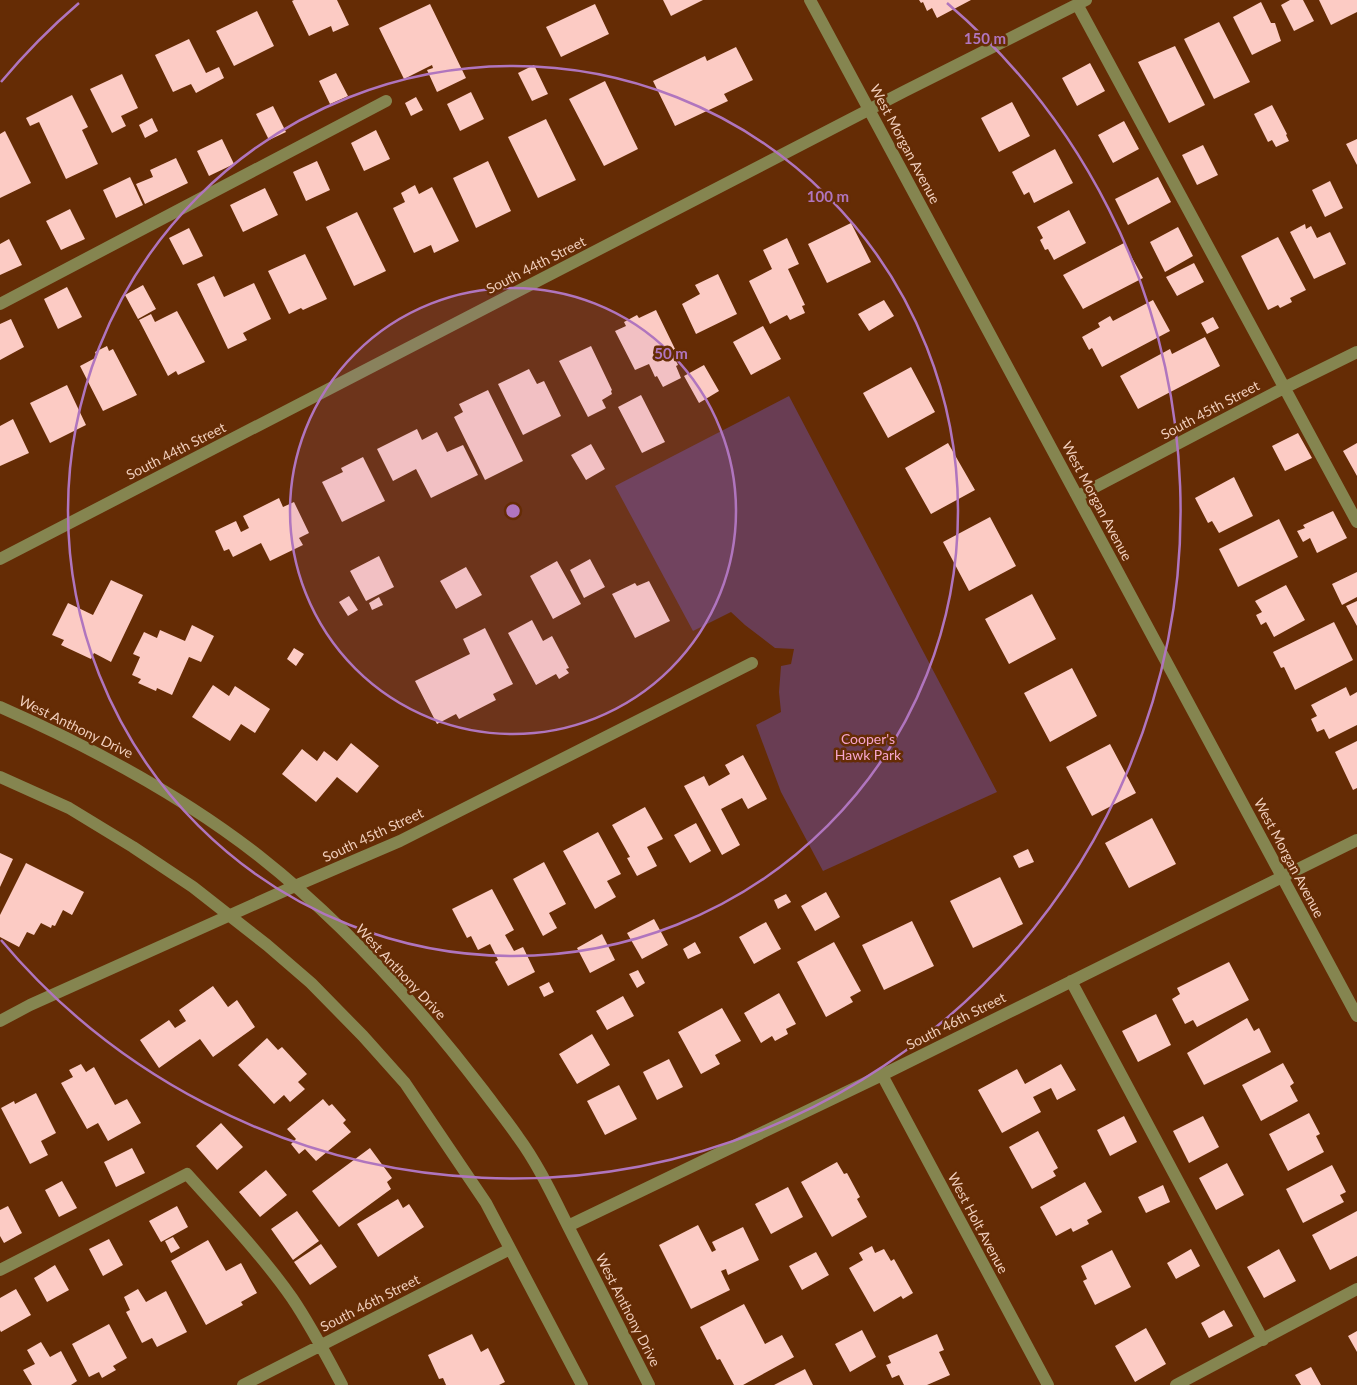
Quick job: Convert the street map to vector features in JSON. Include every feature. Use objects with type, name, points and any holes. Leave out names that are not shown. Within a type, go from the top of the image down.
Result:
[{"type":"street","name":"West Morgan Avenue","points":[[810,0],[1357,1016]]},
{"type":"street","name":"South 44th Street","points":[[0,559],[1082,2]]},
{"type":"street","points":[[1082,2],[1284,388],[1357,522]]},
{"type":"street","points":[[0,304],[386,101]]},
{"type":"street","name":"South 45th Street","points":[[1078,496],[1357,352]]},
{"type":"street","name":"South 45th Street","points":[[0,1021],[30,1005],[400,841],[752,663]]},
{"type":"street","name":"West Anthony Drive","points":[[0,707],[46,727],[120,764],[206,818],[259,856],[295,886],[364,951],[451,1049],[519,1137],[546,1181],[649,1385]]},
{"type":"street","points":[[0,777],[77,813],[193,887],[311,983],[362,1036],[405,1083],[486,1203],[582,1385]]},
{"type":"street","name":"South 46th Street","points":[[568,1226],[882,1075],[1357,840]]},
{"type":"street","points":[[1071,981],[1263,1340]]},
{"type":"street","name":"West Holt Avenue","points":[[882,1075],[1048,1385]]},
{"type":"street","points":[[0,1270],[187,1174],[243,1237],[291,1297],[321,1345],[342,1385]]},
{"type":"street","name":"South 46th Street","points":[[243,1385],[510,1248]]},
{"type":"street","points":[[1176,1385],[1357,1289]]},
{"type":"green space","name":"Cooper's Hawk Park","points":[[789,396],[997,792],[823,871],[781,792],[756,725],[781,712],[779,692],[781,666],[791,664],[794,649],[775,648],[731,612],[693,631],[615,486]]},
{"type":"building","points":[[337,0],[349,25],[333,32],[331,26],[309,36],[292,1]]},
{"type":"building","points":[[663,0],[703,0],[671,16]]},
{"type":"building","points":[[919,0],[971,0],[937,18],[932,8],[927,11],[923,2],[921,3]]},
{"type":"building","points":[[1290,0],[1303,0],[1314,21],[1294,31],[1281,5]]},
{"type":"building","points":[[1319,0],[1357,0],[1357,12],[1331,25]]},
{"type":"building","points":[[1261,2],[1271,23],[1275,23],[1281,41],[1252,55],[1233,17]]},
{"type":"building","points":[[430,4],[466,78],[437,92],[427,70],[433,68],[432,65],[404,79],[379,28]]},
{"type":"building","points":[[595,4],[609,34],[561,57],[546,27]]},
{"type":"building","points":[[257,11],[274,46],[234,66],[216,31]]},
{"type":"building","points":[[1219,22],[1250,82],[1214,99],[1184,39]]},
{"type":"building","points":[[189,39],[206,73],[219,67],[224,78],[196,93],[191,84],[173,92],[155,55]]},
{"type":"building","points":[[1175,46],[1205,105],[1169,123],[1138,62]]},
{"type":"building","points":[[736,47],[753,80],[724,94],[728,101],[675,126],[653,81],[705,56],[707,61]]},
{"type":"building","points":[[1090,63],[1105,91],[1077,106],[1062,78]]},
{"type":"building","points":[[534,65],[548,94],[532,101],[518,73]]},
{"type":"building","points":[[336,73],[348,96],[330,104],[319,81]]},
{"type":"building","points":[[122,74],[138,108],[121,116],[126,126],[112,133],[90,89]]},
{"type":"building","points":[[605,81],[638,149],[604,166],[569,99]]},
{"type":"building","points":[[471,92],[484,119],[460,131],[447,104]]},
{"type":"building","points":[[72,95],[88,127],[82,130],[98,164],[66,179],[39,122],[30,126],[26,118]]},
{"type":"building","points":[[416,97],[423,110],[411,116],[405,103]]},
{"type":"building","points":[[1012,102],[1030,136],[999,152],[981,118]]},
{"type":"building","points":[[1272,105],[1289,141],[1276,147],[1272,140],[1268,142],[1254,114]]},
{"type":"building","points":[[273,106],[286,132],[269,140],[256,114]]},
{"type":"building","points":[[152,118],[158,131],[145,138],[139,125]]},
{"type":"building","points":[[546,119],[576,180],[538,198],[508,137]]},
{"type":"building","points":[[1124,121],[1139,149],[1113,163],[1098,135]]},
{"type":"building","points":[[376,130],[390,159],[364,171],[351,143]]},
{"type":"building","points":[[5,131],[31,183],[0,198],[0,134]]},
{"type":"building","points":[[222,139],[234,164],[209,176],[197,151]]},
{"type":"building","points":[[1357,139],[1357,165],[1346,144]]},
{"type":"building","points":[[1203,145],[1218,175],[1197,185],[1182,155]]},
{"type":"building","points":[[1055,149],[1073,183],[1034,203],[1029,192],[1024,195],[1012,172]]},
{"type":"building","points":[[176,158],[188,183],[145,204],[136,184],[153,177],[150,170]]},
{"type":"building","points":[[317,161],[330,190],[306,201],[293,172]]},
{"type":"building","points":[[488,161],[511,211],[476,228],[453,178]]},
{"type":"building","points":[[130,177],[143,205],[116,218],[103,190]]},
{"type":"building","points":[[1158,177],[1171,202],[1128,225],[1115,199]]},
{"type":"building","points":[[1330,181],[1343,208],[1325,217],[1312,190]]},
{"type":"building","points":[[415,185],[419,194],[432,187],[459,241],[434,253],[431,245],[414,253],[393,208],[405,202],[401,193]]},
{"type":"building","points":[[265,188],[278,215],[243,232],[230,205]]},
{"type":"building","points":[[70,209],[85,239],[61,250],[46,221]]},
{"type":"building","points":[[1069,210],[1086,243],[1054,260],[1048,249],[1045,250],[1040,240],[1043,238],[1037,227]]},
{"type":"building","points":[[357,212],[386,271],[354,286],[326,227]]},
{"type":"building","points":[[851,223],[871,262],[827,283],[808,244]]},
{"type":"building","points":[[1305,224],[1306,229],[1311,226],[1317,238],[1330,232],[1346,264],[1314,279],[1290,232]]},
{"type":"building","points":[[1178,227],[1193,256],[1165,272],[1150,242]]},
{"type":"building","points":[[189,228],[203,256],[183,265],[169,238]]},
{"type":"building","points":[[1278,237],[1306,290],[1290,298],[1292,302],[1280,308],[1278,305],[1268,310],[1241,256]]},
{"type":"building","points":[[787,238],[799,264],[788,269],[805,305],[802,306],[805,313],[790,320],[787,315],[770,324],[749,281],[772,269],[763,250]]},
{"type":"building","points":[[9,239],[22,265],[0,275],[0,244]]},
{"type":"building","points":[[1124,243],[1143,278],[1083,309],[1063,275]]},
{"type":"building","points":[[305,254],[327,299],[289,314],[268,271]]},
{"type":"building","points":[[1194,263],[1204,282],[1177,296],[1166,277]]},
{"type":"building","points":[[718,274],[737,314],[696,334],[682,304],[700,294],[695,285]]},
{"type":"building","points":[[214,276],[224,297],[254,283],[271,319],[243,333],[247,340],[228,349],[197,284]]},
{"type":"building","points":[[143,285],[156,309],[138,319],[125,295]]},
{"type":"building","points":[[67,287],[82,317],[58,329],[44,299]]},
{"type":"building","points":[[884,300],[894,316],[869,331],[858,314]]},
{"type":"building","points":[[1153,300],[1170,331],[1102,367],[1092,348],[1089,350],[1082,337],[1100,327],[1098,323],[1110,316],[1113,321]]},
{"type":"building","points":[[656,310],[675,349],[671,351],[678,365],[676,366],[681,378],[663,387],[657,376],[655,377],[649,364],[635,370],[615,331],[626,326],[624,322],[637,315],[639,318]]},
{"type":"building","points":[[177,311],[205,362],[178,375],[176,371],[168,376],[139,320],[151,314],[155,322]]},
{"type":"building","points":[[1213,317],[1219,328],[1207,334],[1201,323]]},
{"type":"building","points":[[11,319],[24,347],[0,360],[0,324]]},
{"type":"building","points":[[763,326],[781,359],[751,375],[733,342]]},
{"type":"building","points":[[1205,337],[1220,366],[1138,409],[1120,376],[1170,349],[1172,354]]},
{"type":"building","points":[[107,346],[109,351],[113,349],[137,395],[103,411],[80,366],[97,357],[95,352]]},
{"type":"building","points":[[591,346],[612,390],[612,394],[602,400],[606,408],[588,417],[559,361]]},
{"type":"building","points":[[704,365],[719,391],[699,403],[684,376]]},
{"type":"building","points":[[911,367],[935,412],[888,438],[863,393]]},
{"type":"building","points":[[529,369],[537,384],[544,381],[561,416],[523,435],[498,384]]},
{"type":"building","points":[[67,385],[86,425],[50,443],[30,403]]},
{"type":"building","points":[[488,390],[523,461],[485,480],[454,417],[463,412],[459,404]]},
{"type":"building","points":[[641,395],[665,442],[642,453],[618,407]]},
{"type":"building","points":[[13,419],[29,453],[0,466],[0,426]]},
{"type":"building","points":[[417,429],[422,440],[437,432],[447,452],[463,445],[478,475],[431,498],[416,469],[393,481],[377,449]]},
{"type":"building","points":[[1298,433],[1312,458],[1285,471],[1272,446]]},
{"type":"building","points":[[948,443],[975,490],[931,514],[905,468]]},
{"type":"building","points":[[1357,443],[1357,476],[1343,451]]},
{"type":"building","points":[[591,444],[605,469],[586,480],[571,455]]},
{"type":"building","points":[[363,457],[385,501],[342,522],[322,482],[343,472],[341,468]]},
{"type":"building","points":[[1234,477],[1253,516],[1219,533],[1212,521],[1208,523],[1195,498]]},
{"type":"building","points":[[279,498],[283,507],[294,502],[309,533],[299,538],[303,545],[270,561],[261,543],[233,557],[229,549],[224,551],[215,531],[236,521],[241,532],[249,528],[243,516]]},
{"type":"building","points":[[1333,511],[1347,538],[1317,553],[1310,538],[1303,542],[1297,531],[1305,528],[1303,525]]},
{"type":"building","points":[[990,517],[1016,566],[969,591],[943,542]]},
{"type":"building","points":[[1279,519],[1298,557],[1238,587],[1219,549]]},
{"type":"building","points":[[379,556],[394,587],[366,601],[350,571]]},
{"type":"building","points":[[590,559],[605,587],[584,598],[570,570]]},
{"type":"building","points":[[557,561],[581,604],[553,619],[530,576]]},
{"type":"building","points":[[466,567],[482,595],[456,609],[440,581]]},
{"type":"building","points":[[1357,572],[1357,597],[1342,605],[1332,584]]},
{"type":"building","points":[[111,580],[143,595],[111,662],[94,653],[91,659],[61,645],[64,640],[52,635],[68,603],[93,615]]},
{"type":"building","points":[[649,581],[670,621],[635,638],[612,594],[635,583],[637,586]]},
{"type":"building","points":[[1286,585],[1305,620],[1274,637],[1266,622],[1261,625],[1256,615],[1262,612],[1255,601]]},
{"type":"building","points":[[1032,594],[1056,639],[1009,664],[985,619]]},
{"type":"building","points":[[349,596],[358,610],[348,616],[339,602]]},
{"type":"building","points":[[379,597],[383,605],[372,610],[369,603]]},
{"type":"building","points":[[1357,601],[1357,626],[1346,606]]},
{"type":"building","points":[[532,620],[543,641],[552,636],[569,668],[566,669],[569,673],[559,679],[556,674],[536,685],[508,633]]},
{"type":"building","points":[[1334,622],[1353,660],[1295,690],[1284,667],[1281,668],[1273,652]]},
{"type":"building","points":[[192,625],[214,636],[201,662],[189,657],[172,695],[157,688],[156,691],[138,683],[141,679],[132,675],[140,657],[133,654],[144,632],[157,638],[160,630],[185,641]]},
{"type":"building","points":[[485,628],[513,684],[493,694],[496,700],[459,719],[456,714],[437,724],[415,681],[470,654],[463,639]]},
{"type":"building","points":[[294,648],[304,654],[296,666],[287,659]]},
{"type":"building","points":[[1072,668],[1097,716],[1050,742],[1024,693]]},
{"type":"building","points":[[213,685],[229,696],[235,686],[270,709],[255,733],[241,724],[230,741],[192,717]]},
{"type":"building","points":[[1346,687],[1350,696],[1357,692],[1357,725],[1329,739],[1324,729],[1317,732],[1311,719],[1317,716],[1311,705]]},
{"type":"building","points":[[1357,741],[1357,788],[1353,790],[1335,752]]},
{"type":"building","points":[[351,743],[379,766],[357,793],[337,777],[316,802],[282,774],[302,749],[317,761],[324,751],[337,761]]},
{"type":"building","points":[[1110,744],[1136,793],[1092,816],[1066,767]]},
{"type":"building","points":[[743,755],[767,799],[748,809],[742,798],[721,809],[740,845],[722,855],[684,786],[704,776],[709,786],[730,774],[725,765]]},
{"type":"building","points":[[645,807],[663,839],[647,847],[657,866],[637,876],[627,858],[630,857],[612,825]]},
{"type":"building","points":[[1152,818],[1176,864],[1129,888],[1105,843]]},
{"type":"building","points":[[696,823],[711,851],[690,863],[674,835]]},
{"type":"building","points":[[598,832],[621,874],[607,881],[616,897],[595,909],[563,851]]},
{"type":"building","points":[[1028,849],[1034,862],[1019,868],[1013,856]]},
{"type":"building","points":[[0,853],[13,859],[0,887]]},
{"type":"building","points":[[544,862],[566,904],[549,913],[557,928],[543,936],[513,879]]},
{"type":"building","points":[[26,863],[84,892],[72,915],[63,910],[55,926],[52,925],[51,928],[41,923],[34,935],[27,932],[19,947],[0,937],[0,915]]},
{"type":"building","points":[[1000,877],[1023,924],[973,948],[950,901]]},
{"type":"building","points":[[492,889],[514,930],[505,935],[514,951],[523,947],[535,972],[508,986],[495,962],[498,960],[490,944],[478,950],[471,936],[467,938],[452,909]]},
{"type":"building","points":[[826,892],[840,917],[815,931],[801,906]]},
{"type":"building","points":[[786,894],[791,902],[778,909],[774,900]]},
{"type":"building","points":[[654,919],[668,945],[642,959],[627,933]]},
{"type":"building","points":[[912,921],[934,966],[884,990],[862,945]]},
{"type":"building","points":[[766,922],[781,949],[754,964],[739,937]]},
{"type":"building","points":[[602,934],[615,960],[590,973],[577,948]]},
{"type":"building","points":[[695,942],[701,953],[688,959],[683,949]]},
{"type":"building","points":[[834,942],[861,991],[850,997],[853,1002],[826,1017],[797,962]]},
{"type":"building","points":[[1229,962],[1249,1000],[1197,1027],[1193,1020],[1185,1024],[1172,999],[1180,994],[1177,988]]},
{"type":"building","points":[[638,970],[645,983],[637,988],[629,974]]},
{"type":"building","points":[[549,982],[554,992],[544,997],[539,987]]},
{"type":"building","points":[[213,986],[228,1007],[237,1000],[255,1027],[213,1057],[200,1039],[159,1068],[140,1040],[169,1020],[175,1028],[186,1021],[179,1010]]},
{"type":"building","points":[[779,993],[796,1024],[786,1029],[788,1034],[775,1041],[772,1036],[761,1043],[744,1013]]},
{"type":"building","points":[[623,996],[634,1016],[607,1030],[596,1011]]},
{"type":"building","points":[[722,1008],[741,1041],[715,1055],[720,1064],[701,1074],[678,1032]]},
{"type":"building","points":[[1156,1014],[1171,1045],[1138,1062],[1122,1031]]},
{"type":"building","points":[[1247,1018],[1254,1031],[1259,1028],[1271,1052],[1204,1085],[1187,1053]]},
{"type":"building","points":[[592,1034],[610,1065],[577,1084],[559,1054]]},
{"type":"building","points":[[267,1038],[278,1050],[282,1047],[307,1074],[298,1082],[305,1089],[290,1102],[284,1095],[274,1104],[238,1065]]},
{"type":"building","points":[[669,1059],[683,1087],[657,1100],[643,1072]]},
{"type":"building","points":[[1283,1063],[1294,1083],[1290,1086],[1298,1101],[1261,1121],[1242,1085]]},
{"type":"building","points":[[81,1064],[86,1072],[94,1067],[115,1105],[127,1099],[141,1123],[108,1141],[98,1123],[87,1129],[61,1083],[73,1077],[69,1070]]},
{"type":"building","points":[[1061,1064],[1076,1090],[1057,1100],[1051,1088],[1033,1097],[1041,1112],[1002,1133],[978,1090],[1017,1069],[1025,1084]]},
{"type":"building","points":[[619,1085],[637,1119],[605,1135],[587,1101]]},
{"type":"building","points":[[36,1093],[56,1133],[41,1141],[48,1155],[30,1164],[1,1108],[14,1101],[15,1104]]},
{"type":"building","points":[[323,1099],[329,1106],[332,1104],[346,1120],[343,1123],[351,1132],[316,1161],[305,1149],[299,1154],[291,1144],[296,1139],[287,1129]]},
{"type":"building","points":[[1309,1113],[1320,1134],[1316,1136],[1324,1152],[1288,1171],[1269,1134]]},
{"type":"building","points":[[1124,1116],[1137,1142],[1110,1156],[1097,1130]]},
{"type":"building","points":[[1203,1116],[1219,1147],[1189,1163],[1173,1131]]},
{"type":"building","points":[[221,1123],[243,1147],[217,1170],[196,1146]]},
{"type":"building","points":[[1038,1131],[1058,1168],[1053,1171],[1056,1176],[1032,1189],[1009,1147]]},
{"type":"building","points":[[132,1148],[145,1173],[116,1187],[104,1162]]},
{"type":"building","points":[[370,1148],[392,1178],[387,1182],[391,1189],[339,1227],[312,1191]]},
{"type":"building","points":[[837,1162],[844,1174],[847,1173],[860,1197],[857,1199],[867,1217],[832,1237],[801,1182]]},
{"type":"building","points":[[1227,1163],[1244,1195],[1216,1210],[1199,1178]]},
{"type":"building","points":[[1332,1165],[1346,1192],[1340,1195],[1344,1202],[1303,1223],[1286,1189]]},
{"type":"building","points":[[266,1170],[287,1195],[260,1217],[239,1192]]},
{"type":"building","points":[[62,1181],[77,1208],[59,1217],[45,1190]]},
{"type":"building","points":[[1085,1182],[1102,1212],[1087,1220],[1089,1224],[1073,1232],[1071,1228],[1056,1236],[1040,1207]]},
{"type":"building","points":[[1163,1185],[1170,1202],[1146,1213],[1138,1197]]},
{"type":"building","points":[[788,1187],[803,1217],[771,1234],[755,1204]]},
{"type":"building","points":[[398,1199],[403,1208],[409,1204],[424,1227],[378,1257],[357,1224]]},
{"type":"building","points":[[8,1206],[22,1233],[4,1243],[0,1236],[0,1210]]},
{"type":"building","points":[[177,1206],[188,1227],[161,1242],[149,1221]]},
{"type":"building","points":[[297,1211],[319,1241],[293,1260],[271,1229]]},
{"type":"building","points":[[1357,1211],[1357,1256],[1330,1270],[1312,1235]]},
{"type":"building","points":[[698,1225],[712,1252],[716,1250],[712,1242],[743,1227],[759,1260],[728,1275],[726,1269],[721,1271],[730,1290],[691,1309],[659,1245]]},
{"type":"building","points":[[173,1237],[180,1248],[171,1253],[165,1241]]},
{"type":"building","points":[[109,1239],[123,1265],[103,1276],[89,1249]]},
{"type":"building","points":[[208,1240],[226,1271],[241,1263],[257,1293],[241,1302],[243,1305],[206,1325],[171,1261]]},
{"type":"building","points":[[321,1244],[337,1267],[310,1285],[294,1262]]},
{"type":"building","points":[[872,1246],[875,1253],[884,1249],[891,1261],[894,1259],[913,1293],[903,1299],[901,1296],[874,1312],[849,1268],[863,1260],[859,1253]]},
{"type":"building","points":[[1191,1249],[1200,1266],[1176,1279],[1167,1263]]},
{"type":"building","points":[[1279,1249],[1296,1281],[1264,1298],[1247,1267]]},
{"type":"building","points":[[1112,1250],[1131,1287],[1095,1305],[1083,1281],[1087,1279],[1081,1266]]},
{"type":"building","points":[[816,1252],[829,1275],[802,1290],[789,1266]]},
{"type":"building","points":[[55,1265],[69,1290],[47,1302],[34,1278]]},
{"type":"building","points":[[16,1289],[31,1315],[1,1332],[0,1298]]},
{"type":"building","points":[[138,1289],[146,1302],[166,1291],[187,1332],[157,1347],[152,1338],[142,1343],[126,1312],[130,1310],[124,1297]]},
{"type":"building","points":[[744,1304],[765,1344],[782,1335],[794,1357],[743,1385],[734,1385],[720,1359],[717,1360],[700,1327]]},
{"type":"building","points":[[1224,1310],[1233,1326],[1209,1338],[1201,1323]]},
{"type":"building","points":[[109,1324],[127,1358],[113,1366],[116,1370],[102,1378],[99,1372],[89,1377],[72,1344]]},
{"type":"building","points":[[1146,1328],[1166,1364],[1135,1382],[1115,1346]]},
{"type":"building","points":[[862,1330],[876,1357],[850,1372],[835,1344]]},
{"type":"building","points":[[1357,1331],[1357,1352],[1348,1336]]},
{"type":"building","points":[[472,1334],[481,1352],[488,1348],[505,1382],[499,1385],[446,1385],[443,1378],[439,1379],[428,1355]]},
{"type":"building","points":[[937,1334],[944,1350],[939,1352],[950,1375],[927,1385],[904,1385],[899,1375],[892,1378],[886,1365],[891,1363],[888,1356]]},
{"type":"building","points":[[41,1342],[50,1357],[61,1351],[77,1381],[71,1385],[32,1385],[23,1370],[35,1364],[27,1350]]},
{"type":"building","points":[[1311,1367],[1321,1385],[1301,1385],[1295,1375]]},
{"type":"building","points":[[805,1369],[813,1385],[774,1385]]}]
